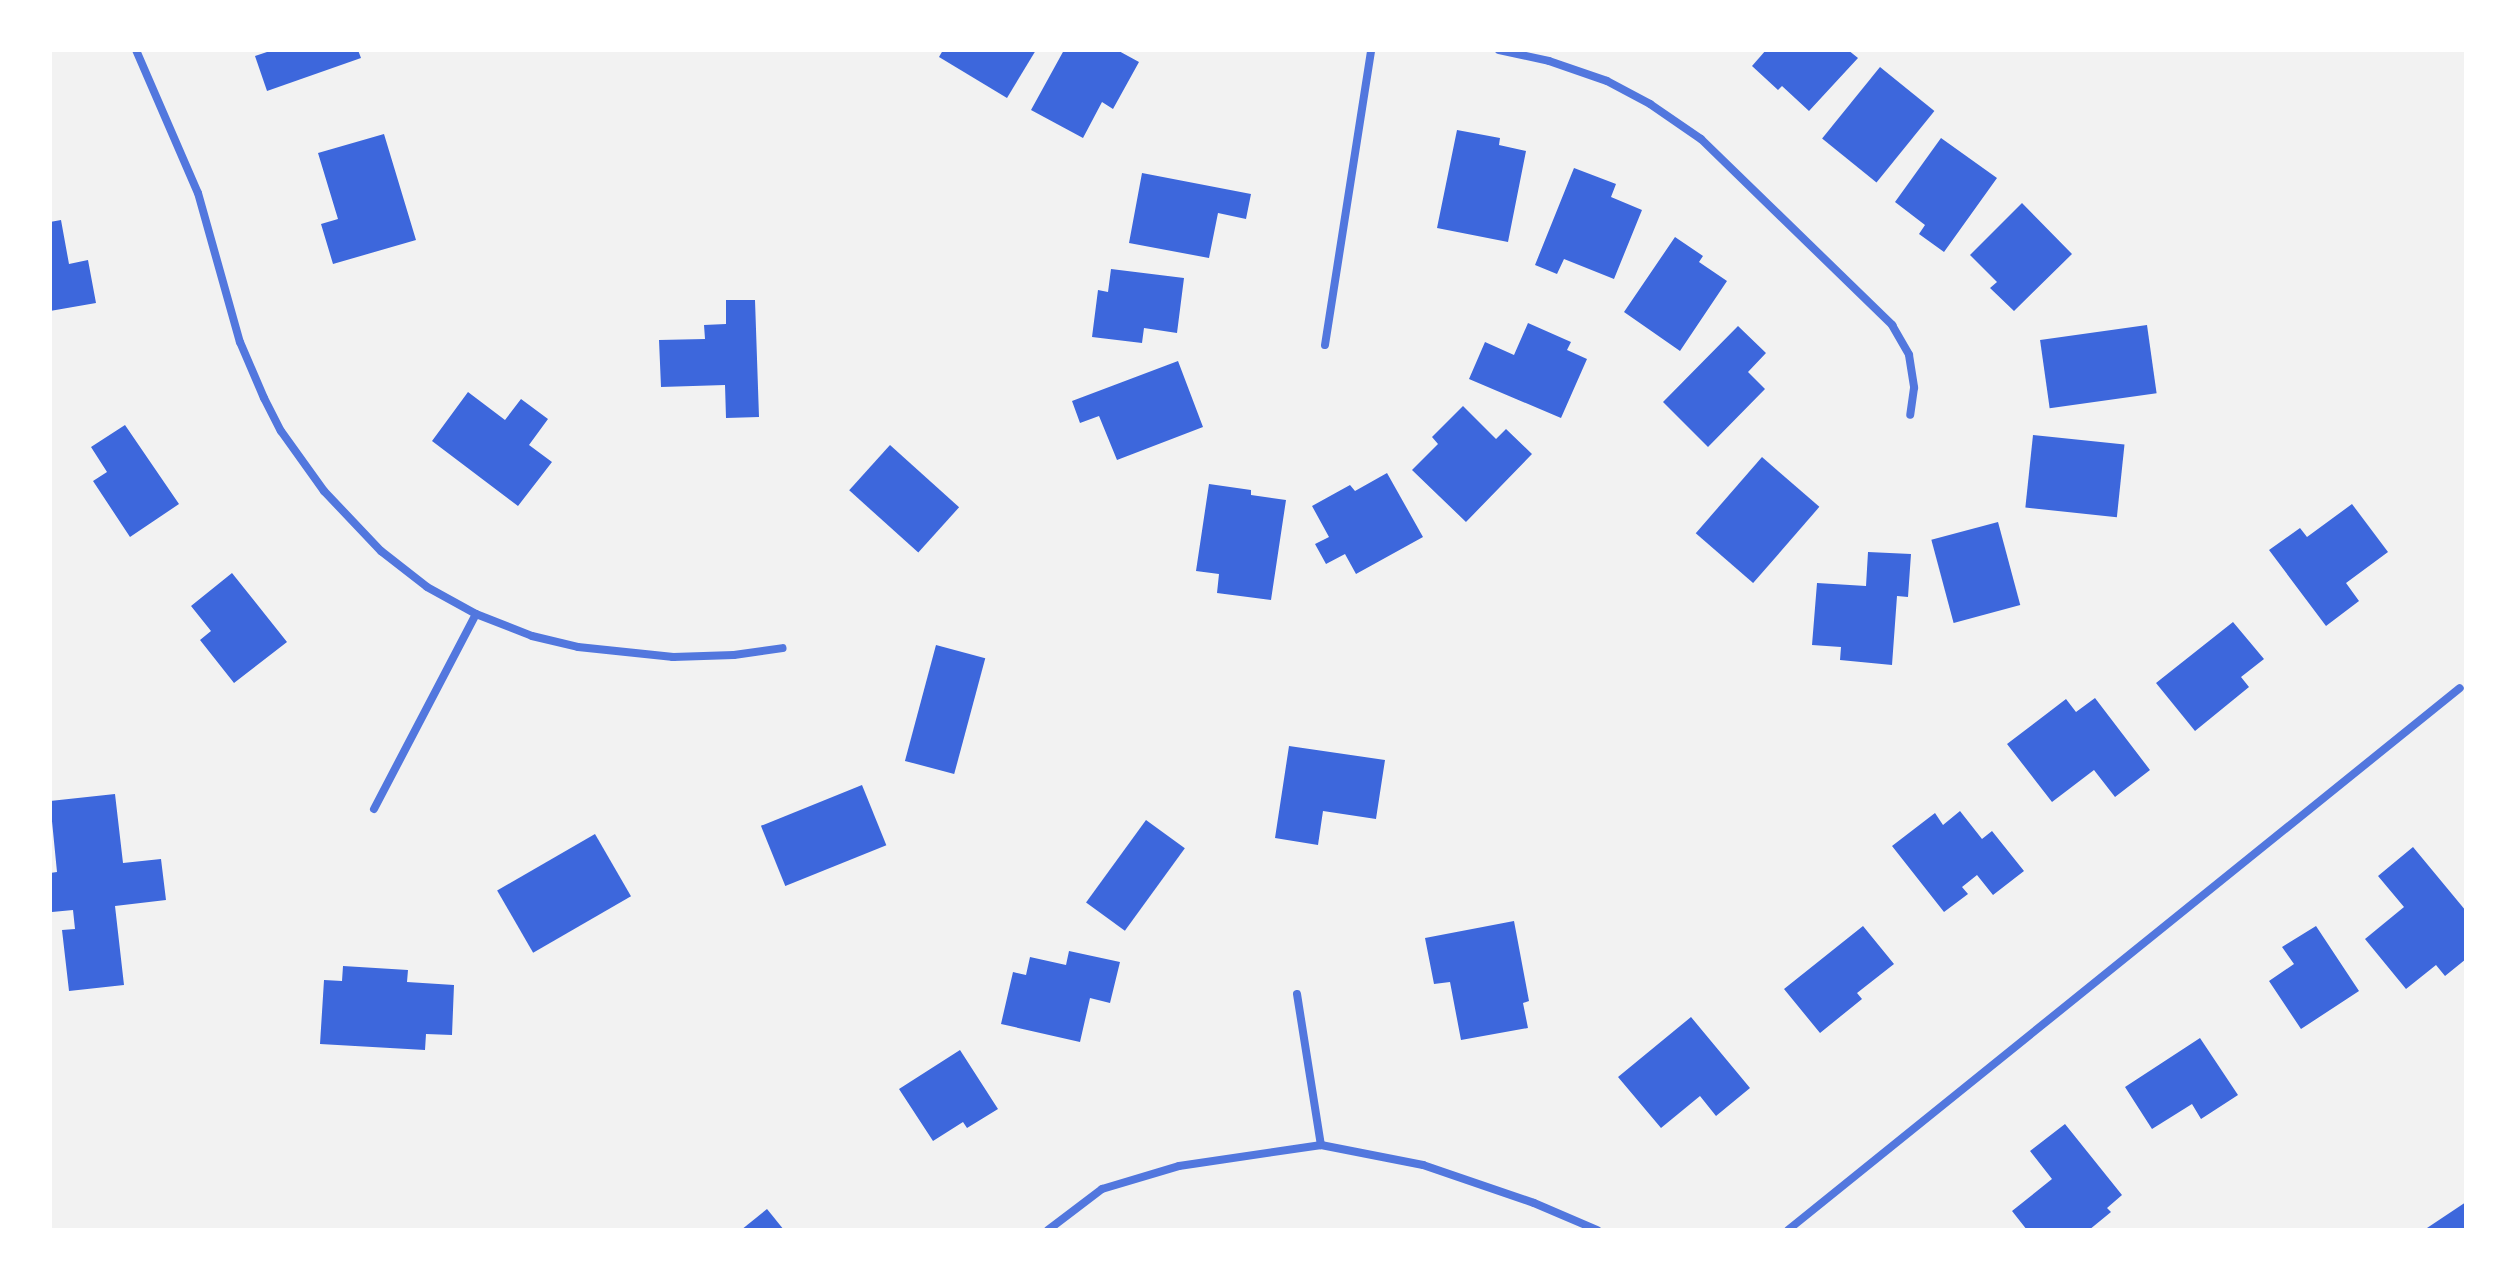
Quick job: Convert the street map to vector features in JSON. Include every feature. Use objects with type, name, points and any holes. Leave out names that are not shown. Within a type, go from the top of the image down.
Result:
[{"type":"street","points":[[136,50],[198,193],[240,342],[281,431],[324,491],[381,551],[427,587],[476,614],[532,636],[594,649],[673,657],[734,655],[783,648]]},
{"type":"street","points":[[1325,345],[1371,50]]},
{"type":"street","points":[[1499,50],[1549,61],[1607,81],[1650,104],[1710,147],[1892,325],[1909,355],[1914,388],[1910,415]]},
{"type":"street","points":[[374,809],[476,614]]},
{"type":"street","points":[[1788,1230],[2460,688]]},
{"type":"street","points":[[1297,994],[1321,1145]]},
{"type":"street","points":[[1048,1230],[1102,1189],[1179,1166],[1321,1145],[1423,1165],[1534,1203],[1597,1230]]},
{"type":"building","points":[[273,50],[358,50],[361,58],[267,91],[255,56]]},
{"type":"building","points":[[943,50],[1036,50],[1007,98],[939,57]]},
{"type":"building","points":[[1064,50],[1117,50],[1139,62],[1113,109],[1102,102],[1083,138],[1031,110]]},
{"type":"building","points":[[1766,50],[1848,50],[1858,58],[1809,111],[1782,86],[1778,90],[1752,66]]},
{"type":"building","points":[[1880,67],[1934,111],[1877,183],[1822,138]]},
{"type":"building","points":[[1457,130],[1500,138],[1499,145],[1526,151],[1508,242],[1437,228]]},
{"type":"building","points":[[384,134],[416,240],[333,264],[321,224],[338,219],[318,153]]},
{"type":"building","points":[[1941,138],[1997,178],[1944,252],[1919,234],[1925,225],[1895,202]]},
{"type":"building","points":[[1574,168],[1616,184],[1611,197],[1642,210],[1614,279],[1564,259],[1557,274],[1535,265]]},
{"type":"building","points":[[1142,173],[1251,194],[1246,219],[1218,213],[1209,258],[1129,243]]},
{"type":"building","points":[[2022,203],[2072,254],[2014,311],[1990,288],[1997,282],[1970,255]]},
{"type":"building","points":[[61,220],[69,264],[88,260],[96,303],[50,311],[50,222]]},
{"type":"building","points":[[1675,237],[1703,256],[1699,262],[1727,281],[1680,351],[1624,312]]},
{"type":"building","points":[[1111,269],[1184,278],[1177,333],[1144,328],[1142,343],[1092,337],[1098,290],[1108,292]]},
{"type":"building","points":[[726,300],[755,300],[759,417],[726,418],[725,385],[661,387],[659,340],[705,339],[704,325],[726,324]]},
{"type":"building","points":[[1528,323],[1571,342],[1567,350],[1587,359],[1561,418],[1469,379],[1485,342],[1514,355]]},
{"type":"building","points":[[2147,325],[2157,393],[2050,408],[2040,340]]},
{"type":"building","points":[[1738,326],[1766,353],[1748,372],[1765,389],[1708,447],[1663,402]]},
{"type":"building","points":[[1178,361],[1203,427],[1117,460],[1099,416],[1080,423],[1072,401]]},
{"type":"building","points":[[468,392],[505,420],[521,399],[548,419],[529,445],[552,462],[518,506],[432,441]]},
{"type":"building","points":[[1463,406],[1496,439],[1506,429],[1532,454],[1466,522],[1412,470],[1438,444],[1432,437]]},
{"type":"building","points":[[125,425],[179,504],[130,537],[93,481],[107,472],[91,447]]},
{"type":"building","points":[[2033,435],[2124,445],[2117,517],[2025,508]]},
{"type":"building","points":[[890,445],[959,507],[918,553],[849,490]]},
{"type":"building","points":[[1762,457],[1819,507],[1753,583],[1696,533]]},
{"type":"building","points":[[1387,473],[1423,537],[1356,574],[1345,554],[1326,564],[1315,544],[1329,537],[1312,506],[1350,485],[1355,491]]},
{"type":"building","points":[[1209,484],[1251,490],[1251,495],[1286,500],[1271,600],[1217,593],[1219,574],[1196,571]]},
{"type":"building","points":[[2352,504],[2388,552],[2346,583],[2359,601],[2326,626],[2269,550],[2300,528],[2307,537]]},
{"type":"building","points":[[1998,522],[2020,605],[1954,623],[1931,540]]},
{"type":"building","points":[[1868,552],[1911,554],[1908,597],[1897,596],[1892,665],[1840,660],[1841,647],[1812,645],[1817,583],[1866,586]]},
{"type":"building","points":[[232,573],[287,642],[234,683],[200,640],[211,631],[191,606]]},
{"type":"building","points":[[2233,622],[2264,659],[2241,677],[2249,687],[2195,731],[2156,683]]},
{"type":"building","points":[[936,645],[985,658],[954,774],[905,761]]},
{"type":"building","points":[[2095,698],[2150,770],[2115,797],[2094,770],[2052,802],[2007,744],[2066,699],[2076,712]]},
{"type":"building","points":[[1289,746],[1385,760],[1376,819],[1323,811],[1318,845],[1275,838]]},
{"type":"building","points":[[862,785],[886,845],[785,886],[761,826]]},
{"type":"building","points":[[115,794],[123,863],[161,859],[166,900],[115,906],[124,985],[69,991],[62,930],[75,929],[73,910],[52,912],[50,873],[57,872],[50,801]]},
{"type":"building","points":[[1960,811],[1982,839],[1992,831],[2024,871],[1993,895],[1977,875],[1962,887],[1968,894],[1944,912],[1892,846],[1935,813],[1943,825]]},
{"type":"building","points":[[1146,820],[1185,848],[1125,931],[1086,903]]},
{"type":"building","points":[[595,834],[631,896],[533,953],[497,890]]},
{"type":"building","points":[[2413,847],[2466,911],[2466,959],[2445,976],[2436,965],[2406,989],[2365,939],[2404,907],[2378,876]]},
{"type":"building","points":[[1514,921],[1529,1001],[1523,1003],[1528,1028],[1461,1040],[1450,982],[1434,984],[1425,938]]},
{"type":"building","points":[[1863,926],[1894,964],[1857,993],[1862,999],[1820,1033],[1784,989]]},
{"type":"building","points":[[2316,926],[2359,991],[2301,1029],[2269,981],[2294,964],[2282,947]]},
{"type":"building","points":[[1069,951],[1120,962],[1110,1003],[1090,998],[1080,1042],[1001,1024],[1013,972],[1026,975],[1030,957],[1066,965]]},
{"type":"building","points":[[343,966],[408,970],[407,982],[454,985],[452,1035],[426,1034],[425,1050],[320,1044],[324,980],[342,981]]},
{"type":"building","points":[[1691,1017],[1750,1088],[1716,1116],[1700,1096],[1661,1128],[1618,1077]]},
{"type":"building","points":[[2200,1038],[2238,1095],[2201,1119],[2192,1104],[2152,1129],[2125,1087]]},
{"type":"building","points":[[960,1050],[998,1109],[967,1128],[963,1122],[933,1141],[899,1089]]},
{"type":"building","points":[[2065,1124],[2122,1195],[2107,1208],[2111,1212],[2089,1230],[2027,1230],[2012,1211],[2052,1179],[2030,1151]]},
{"type":"building","points":[[2466,1202],[2466,1230],[2424,1230]]},
{"type":"building","points":[[767,1209],[784,1230],[741,1230]]}]
